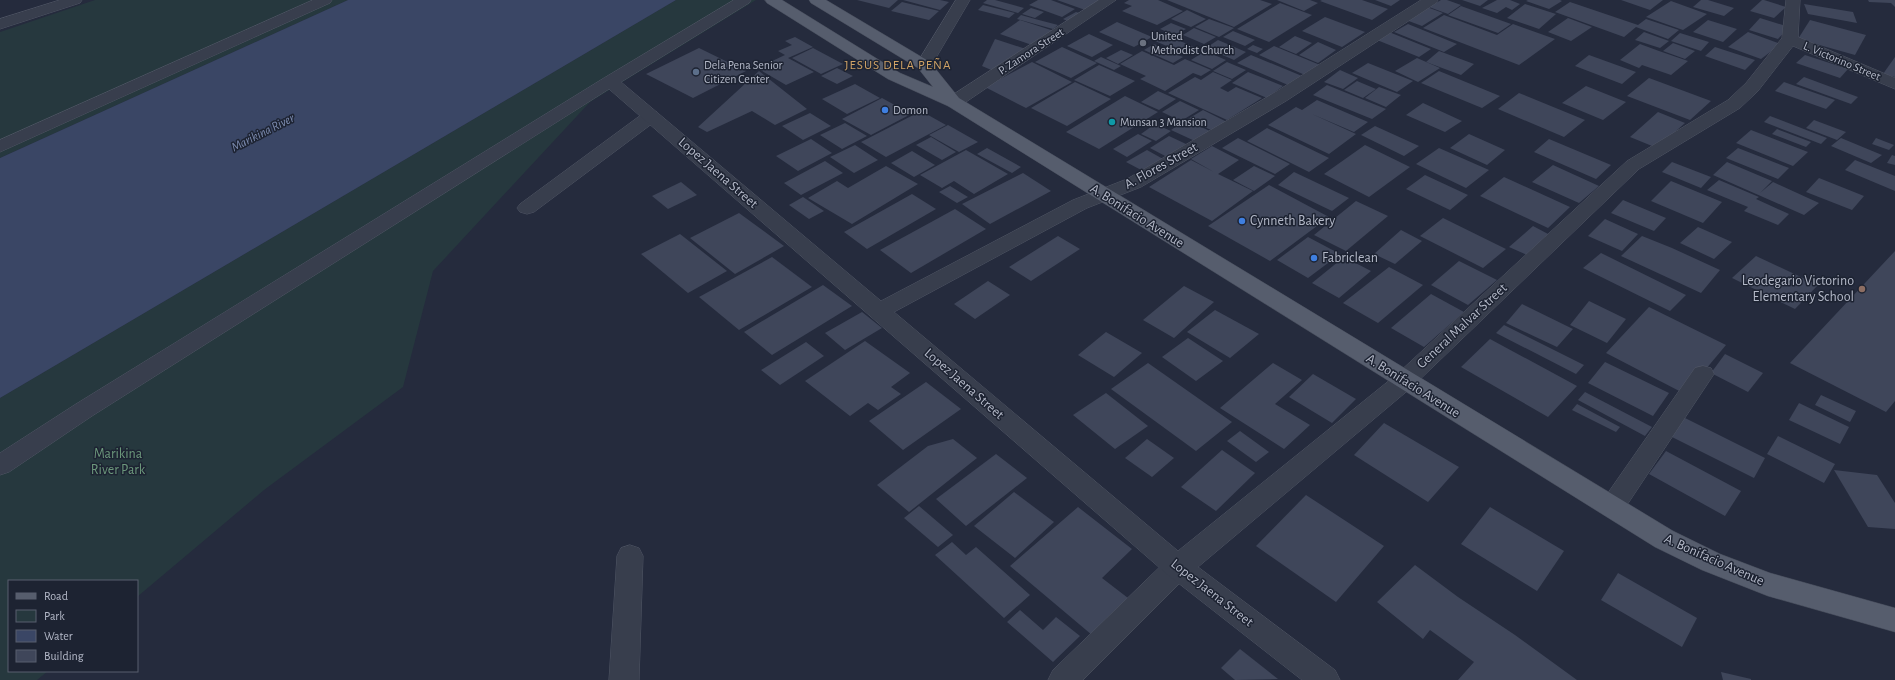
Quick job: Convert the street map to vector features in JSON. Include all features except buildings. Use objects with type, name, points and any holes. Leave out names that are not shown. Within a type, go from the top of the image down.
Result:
[{"type":"main road","name":"A. Bonifacio Avenue","points":[[772,0],[894,76],[954,102],[1404,381],[1664,539],[1711,562],[1796,593],[1895,620]]},
{"type":"main road","name":"A. Bonifacio Avenue","points":[[816,0],[924,65],[954,102]]},
{"type":"street","points":[[0,24],[75,0]]},
{"type":"street","points":[[0,147],[325,0]]},
{"type":"street","points":[[0,465],[91,406],[610,81],[744,0]]},
{"type":"street","points":[[924,65],[963,0]]},
{"type":"street","name":"P. Zamora Street","points":[[954,102],[1109,0]]},
{"type":"street","name":"A. Flores Street","points":[[879,311],[1080,204],[1134,183],[1280,97],[1431,0]]},
{"type":"street","points":[[1790,39],[1793,0]]},
{"type":"street","name":"L. Victorino Street","points":[[1790,39],[1895,84]]},
{"type":"street","name":"General Malvar Street","points":[[1063,680],[1178,567],[1404,381],[1633,165],[1734,104],[1752,87],[1790,39]]},
{"type":"street","name":"Lopez Jaena Street","points":[[610,81],[1178,567],[1325,680]]},
{"type":"street","points":[[527,208],[651,116]]},
{"type":"street","points":[[1612,507],[1703,374]]},
{"type":"street","points":[[624,680],[630,556]]},
{"type":"green space","points":[[95,0],[348,0],[0,158],[0,32]]},
{"type":"green space","name":"Marikina River Park","points":[[676,0],[756,0],[590,102],[433,271],[403,387],[264,490],[138,596],[138,580],[8,580],[8,672],[47,672],[37,680],[0,680],[0,398]]},
{"type":"water","name":"Marikina River","points":[[348,0],[676,0],[0,398],[0,158]]},
{"type":"place","name":"United Methodist Church","points":[[1143,43]]},
{"type":"place","name":"Dela Pena Senior Citizen Center","points":[[696,72]]},
{"type":"place","name":"Domon","points":[[885,110]]},
{"type":"place","name":"Munsan 3 Mansion","points":[[1112,122]]},
{"type":"place","name":"Cynneth Bakery","points":[[1242,221]]},
{"type":"place","name":"Fabriclean","points":[[1314,258]]},
{"type":"place","name":"Leodegario Victorino Elementary School","points":[[1862,289]]},
{"type":"district","name":"JESUS DELA PEÑA","points":[[898,65]]}]
